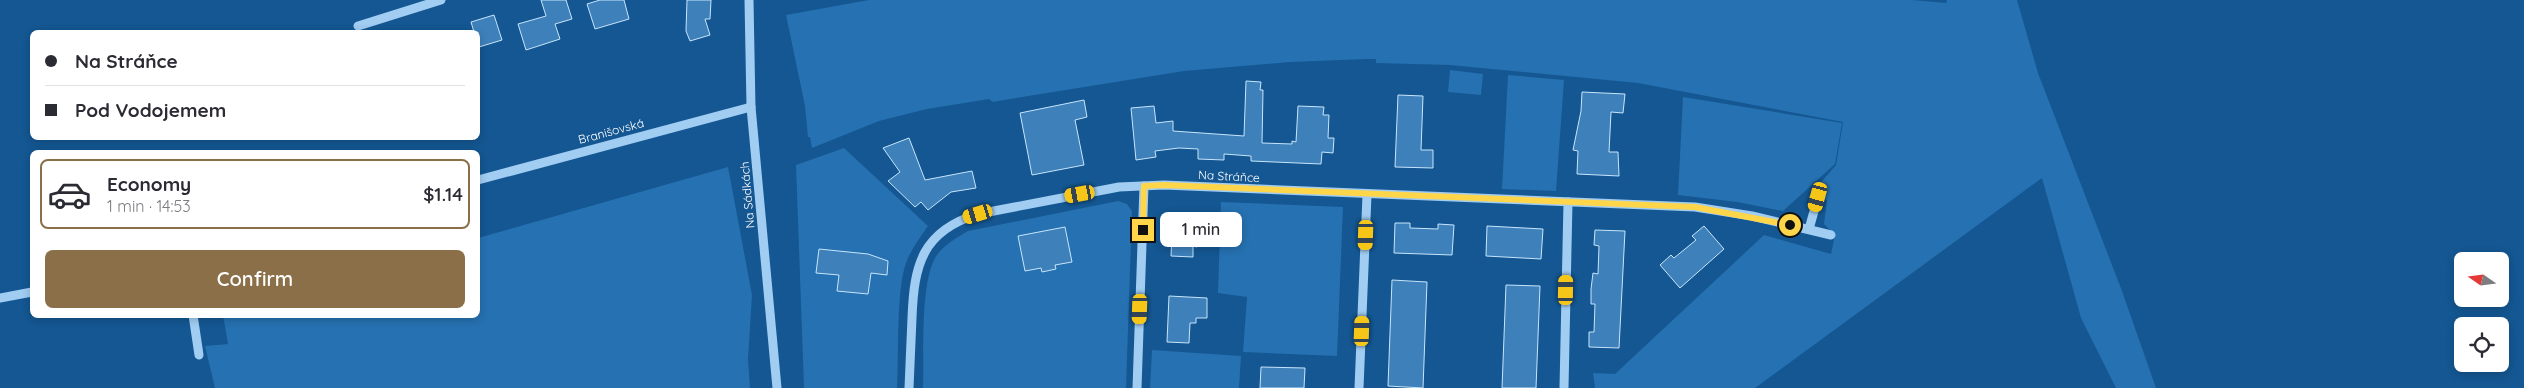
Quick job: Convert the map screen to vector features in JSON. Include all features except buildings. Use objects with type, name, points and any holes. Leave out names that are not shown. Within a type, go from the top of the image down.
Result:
[{"type":"street","points":[[358,26],[441,0]]},
{"type":"street","name":"Na Sádkách","points":[[749,0],[751,107],[777,388]]},
{"type":"street","name":"Branišovská","points":[[480,179],[751,107]]},
{"type":"street","points":[[1137,388],[1144,186]]},
{"type":"street","name":"Na Stráňce","points":[[909,388],[913,286],[917,268],[924,251],[932,239],[961,219],[978,214],[1119,188],[1144,186],[1695,207],[1752,216],[1831,235]]},
{"type":"street","points":[[1359,388],[1367,195]]},
{"type":"street","points":[[1809,229],[1818,197]]},
{"type":"street","points":[[1564,388],[1568,202]]},
{"type":"street","points":[[0,298],[30,292]]},
{"type":"street","points":[[193,318],[199,355]]},
{"type":"shaded area","points":[[869,0],[1912,0],[1946,3],[1947,0],[2017,0],[2038,73],[2122,291],[2156,388],[2116,388],[2081,318],[2042,178],[1755,388],[1595,388],[1593,373],[1615,374],[1764,235],[1831,254],[1835,235],[1824,224],[1827,200],[1808,197],[1836,165],[1843,122],[1638,83],[1450,65],[1376,63],[1376,59],[1368,59],[1290,62],[1184,71],[993,102],[989,99],[927,109],[879,121],[812,148],[810,137],[808,137],[805,106],[786,15]]},
{"type":"shaded area","points":[[1450,70],[1483,74],[1481,95],[1448,92]]},
{"type":"shaded area","points":[[1508,75],[1564,80],[1556,191],[1502,189]]},
{"type":"shaded area","points":[[1683,97],[1842,123],[1835,164],[1783,211],[1737,202],[1678,195]]},
{"type":"shaded area","points":[[844,148],[928,226],[910,253],[903,275],[899,307],[897,388],[804,388],[796,165]]},
{"type":"shaded area","points":[[728,167],[752,295],[748,359],[750,388],[215,388],[205,346],[228,344],[224,318],[480,318],[480,237]]},
{"type":"shaded area","points":[[1118,201],[1127,204],[1132,211],[1126,388],[923,388],[924,321],[927,285],[930,270],[941,250],[968,231]]},
{"type":"shaded area","points":[[1221,202],[1343,207],[1337,356],[1243,352],[1247,297],[1218,293]]},
{"type":"shaded area","points":[[1152,350],[1241,356],[1239,388],[1150,388]]},
{"type":"route","points":[[1143,230],[1144,186],[1164,185],[1367,195],[1695,207],[1752,216],[1790,225]]}]
